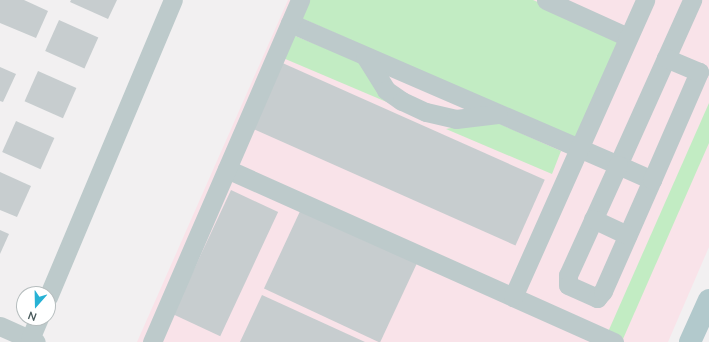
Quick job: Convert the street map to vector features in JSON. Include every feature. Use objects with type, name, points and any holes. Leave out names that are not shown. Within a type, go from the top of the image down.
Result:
[{"type":"main road","points":[[690,342],[709,300]]},
{"type":"main road","points":[[702,342],[709,327]]},
{"type":"street","points":[[53,286],[173,0]]},
{"type":"street","points":[[152,342],[300,0]]},
{"type":"street","points":[[546,0],[628,37]]},
{"type":"street","points":[[513,297],[645,0]]},
{"type":"street","points":[[666,58],[698,72],[603,291],[597,298],[568,285],[568,275],[692,0]]},
{"type":"street","points":[[290,23],[652,180]]},
{"type":"street","points":[[365,56],[386,90],[402,101],[426,112],[456,119],[499,114]]},
{"type":"street","points":[[227,169],[614,342]]},
{"type":"street","points":[[593,219],[628,235]]},
{"type":"street","points":[[0,326],[33,341],[37,326]]},
{"type":"shaded area","points":[[288,0],[709,0],[709,247],[668,342],[137,342]]},
{"type":"green space","points":[[309,0],[533,0],[620,38],[575,139],[301,18]]},
{"type":"green space","points":[[293,35],[364,64],[389,103],[283,58]]},
{"type":"green space","points":[[709,103],[709,143],[623,339],[608,332]]},
{"type":"green space","points":[[491,120],[561,151],[552,174],[446,129]]},
{"type":"building","points":[[0,0],[24,0],[48,11],[36,38],[0,23]]},
{"type":"building","points":[[71,0],[117,0],[108,19],[70,2]]},
{"type":"building","points":[[59,20],[98,37],[84,69],[45,51]]},
{"type":"building","points":[[278,61],[545,180],[515,246],[249,127]]},
{"type":"building","points":[[0,67],[16,74],[3,102],[0,101]]},
{"type":"building","points":[[38,71],[76,88],[63,118],[25,101]]},
{"type":"building","points":[[16,121],[54,138],[41,169],[2,152]]},
{"type":"building","points":[[0,172],[31,186],[17,217],[0,210]]},
{"type":"building","points":[[231,190],[278,212],[220,336],[173,314]]},
{"type":"building","points":[[302,207],[418,261],[380,342],[264,289]]},
{"type":"building","points":[[0,230],[9,234],[0,254]]},
{"type":"building","points":[[262,295],[365,342],[240,342]]}]
